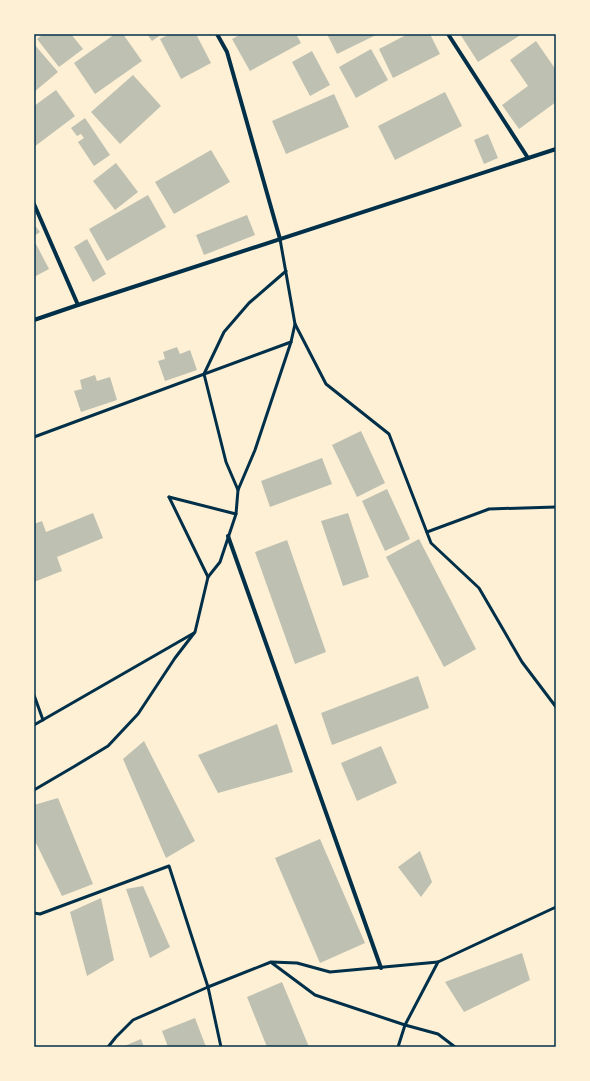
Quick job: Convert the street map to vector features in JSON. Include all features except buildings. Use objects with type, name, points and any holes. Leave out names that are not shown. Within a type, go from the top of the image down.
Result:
[{"type":"street","points":[[217,34],[227,52],[280,239]]},
{"type":"street","points":[[448,34],[528,158]]},
{"type":"street","points":[[34,320],[556,149]]},
{"type":"street","points":[[34,204],[78,305]]},
{"type":"street","points":[[228,536],[381,968]]},
{"type":"lane","points":[[280,239],[295,324],[326,384],[389,434],[431,542],[479,588],[522,662],[556,707]]},
{"type":"lane","points":[[238,490],[226,462],[204,374],[224,332],[249,303],[286,271]]},
{"type":"lane","points":[[34,790],[108,746],[138,714],[175,658],[196,632],[208,577],[220,562],[236,514],[238,490],[255,450],[291,342],[295,324]]},
{"type":"lane","points":[[34,438],[291,342]]},
{"type":"lane","points":[[208,577],[169,498],[236,514]]},
{"type":"lane","points":[[427,532],[489,509],[556,507]]},
{"type":"lane","points":[[34,725],[196,632]]},
{"type":"lane","points":[[34,695],[42,720]]},
{"type":"lane","points":[[34,912],[40,914],[169,866],[208,987],[221,1047]]},
{"type":"lane","points":[[108,1047],[133,1020],[208,987],[271,962],[297,963],[330,972],[438,962],[556,907]]},
{"type":"lane","points":[[271,962],[315,995],[405,1025],[438,1034],[455,1047]]},
{"type":"lane","points":[[398,1047],[405,1025],[438,962]]}]
